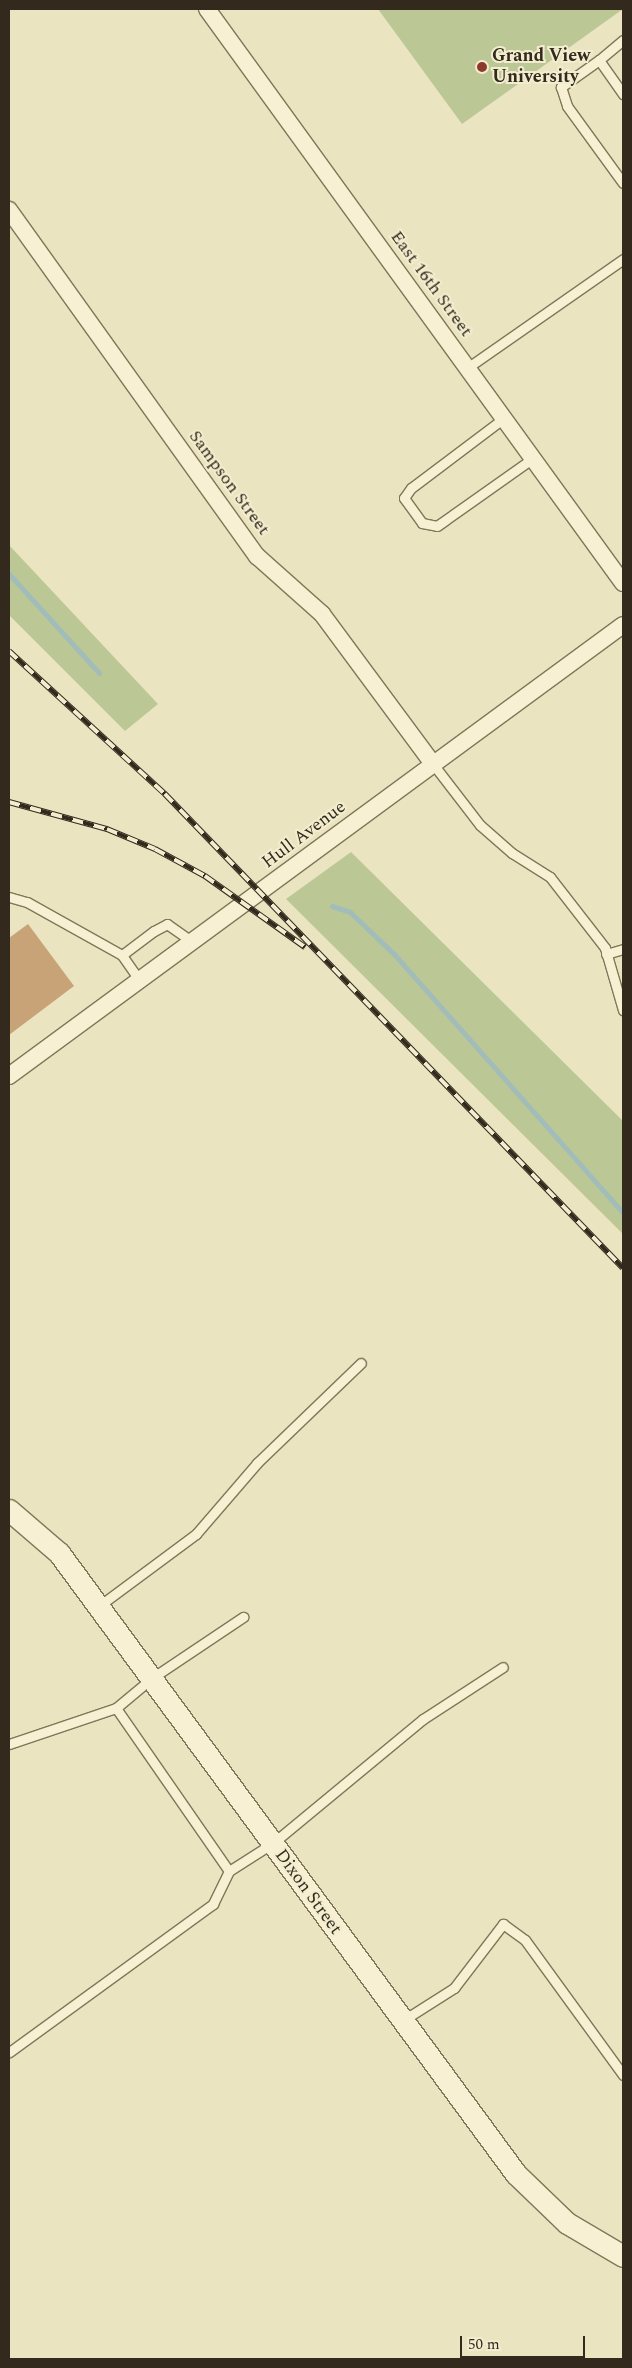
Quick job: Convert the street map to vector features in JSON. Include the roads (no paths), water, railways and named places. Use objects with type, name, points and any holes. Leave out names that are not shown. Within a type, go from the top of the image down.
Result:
[{"type":"street","name":"East 16th Street","points":[[207,9],[623,583]]},
{"type":"street","name":"Sampson Street","points":[[9,210],[257,556],[322,614],[433,764]]},
{"type":"street","name":"Hull Avenue","points":[[9,1076],[194,943],[623,625]]},
{"type":"street","name":"Dixon Street","points":[[9,1510],[59,1553],[516,2174],[567,2223],[623,2255]]},
{"type":"lane","points":[[623,40],[599,60],[561,86],[567,106],[623,183]]},
{"type":"lane","points":[[599,60],[623,94]]},
{"type":"lane","points":[[467,368],[623,259]]},
{"type":"lane","points":[[504,418],[411,488],[404,498],[422,523],[437,526],[533,458]]},
{"type":"lane","points":[[433,764],[480,825],[512,854],[550,877],[606,954],[621,996],[623,1010]]},
{"type":"lane","points":[[9,897],[27,902],[122,955],[140,981]]},
{"type":"lane","points":[[122,955],[167,924],[194,943]]},
{"type":"lane","points":[[606,954],[623,949]]},
{"type":"lane","points":[[99,1606],[196,1534],[257,1463],[361,1363]]},
{"type":"lane","points":[[9,1744],[116,1708],[152,1678],[243,1617]]},
{"type":"lane","points":[[9,2052],[213,1904],[229,1871],[272,1844],[423,1719],[503,1667]]},
{"type":"lane","points":[[116,1708],[229,1871]]},
{"type":"lane","points":[[402,2021],[454,1988],[503,1924],[525,1940],[623,2075]]},
{"type":"waterway","points":[[9,574],[99,673]]},
{"type":"waterway","points":[[332,906],[350,912],[394,954],[623,1213]]},
{"type":"railway","points":[[9,651],[165,794],[623,1268]]},
{"type":"railway","points":[[9,802],[107,829],[155,849],[205,876],[305,947]]},
{"type":"place","name":"Grand View University","points":[[482,67]]}]
